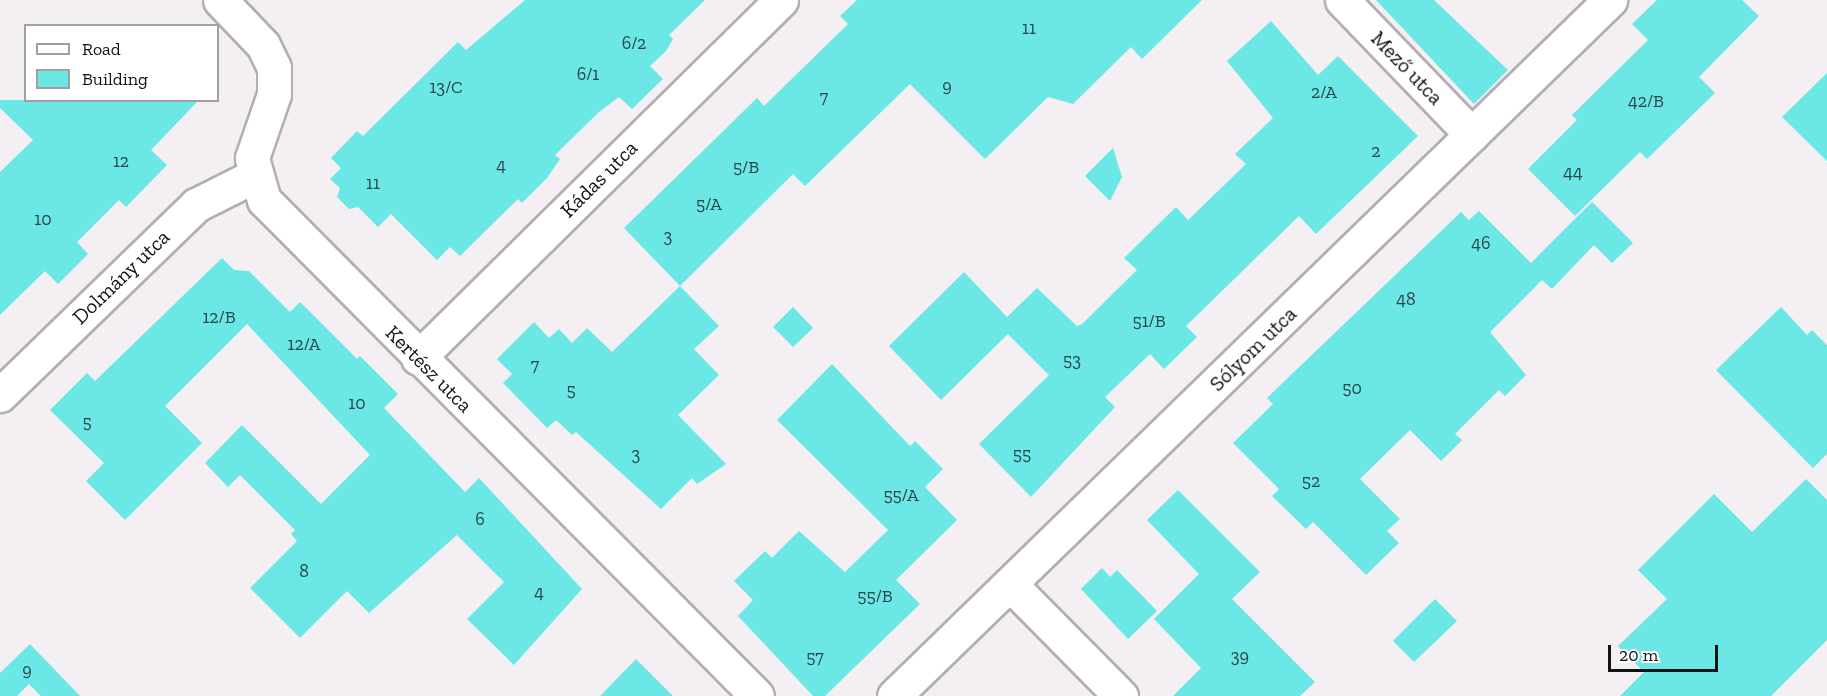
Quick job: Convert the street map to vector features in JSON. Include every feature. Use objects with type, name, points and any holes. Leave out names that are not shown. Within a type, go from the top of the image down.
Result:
[{"type":"street","points":[[220,0],[264,45],[274,68],[274,94],[253,150],[254,176]]},
{"type":"street","name":"Kádas utca","points":[[418,358],[781,0]]},
{"type":"street","name":"Mező utca","points":[[1342,0],[1472,135]]},
{"type":"street","name":"Sólyom utca","points":[[894,696],[1610,0]]},
{"type":"street","name":"Kertész utca","points":[[254,176],[280,218],[758,696]]},
{"type":"street","name":"Dolmány utca","points":[[0,395],[196,205],[254,176]]},
{"type":"street","points":[[1010,584],[1121,696]]},
{"type":"building","points":[[525,0],[705,0],[669,35],[673,39],[666,51],[650,66],[663,79],[632,109],[619,97],[599,112],[555,155],[560,159],[547,178],[522,203],[518,199],[460,256],[450,247],[437,260],[391,214],[378,227],[358,207],[349,209],[337,197],[340,188],[330,179],[341,168],[331,158],[357,131],[363,136],[458,42],[466,50]]},
{"type":"building","points":[[857,0],[1202,0],[1142,59],[1131,47],[1073,104],[1048,97],[985,159],[910,84],[805,186],[793,174],[680,286],[624,228],[757,98],[764,106],[848,24],[840,16]]},
{"type":"building","points":[[1376,0],[1434,0],[1508,70],[1474,104]]},
{"type":"building","points":[[1657,0],[1742,0],[1759,16],[1699,77],[1715,93],[1647,159],[1640,152],[1575,216],[1528,169],[1577,120],[1572,115],[1648,40],[1632,24]]},
{"type":"building","points":[[1271,21],[1318,75],[1338,56],[1418,136],[1316,234],[1299,216],[1186,326],[1197,337],[1164,369],[1150,354],[1105,397],[1115,407],[1031,497],[979,444],[1049,375],[1008,334],[941,400],[889,346],[964,272],[1007,317],[1037,288],[1077,326],[1082,324],[1137,270],[1124,258],[1176,207],[1188,220],[1246,164],[1235,154],[1273,118],[1227,61]]},
{"type":"building","points":[[1827,73],[1827,161],[1782,117]]},
{"type":"building","points":[[0,100],[197,102],[151,150],[167,165],[126,207],[119,200],[77,242],[88,254],[58,284],[45,271],[0,315],[0,172],[33,140],[0,108]]},
{"type":"building","points":[[1113,148],[1122,177],[1110,201],[1085,176]]},
{"type":"building","points":[[1592,202],[1633,243],[1612,263],[1594,245],[1552,289],[1542,280],[1490,332],[1526,375],[1505,396],[1499,390],[1455,434],[1462,440],[1441,461],[1410,430],[1360,479],[1400,519],[1387,531],[1399,543],[1366,575],[1313,522],[1306,529],[1272,496],[1279,489],[1233,443],[1273,404],[1267,398],[1461,212],[1469,220],[1479,211],[1531,263]]},
{"type":"building","points":[[222,258],[234,270],[249,271],[290,312],[300,302],[357,359],[360,356],[398,394],[384,408],[465,492],[479,478],[582,589],[514,665],[467,619],[504,582],[457,535],[369,613],[347,591],[300,638],[250,588],[297,541],[291,534],[295,530],[240,475],[228,487],[205,463],[242,425],[321,504],[370,455],[247,324],[165,406],[202,443],[125,520],[86,481],[104,463],[50,410],[87,373],[95,381]]},
{"type":"building","points":[[680,286],[719,326],[694,349],[719,375],[678,415],[726,464],[697,484],[692,478],[661,509],[576,432],[572,435],[556,420],[547,428],[503,383],[512,374],[497,359],[534,322],[549,338],[559,329],[572,343],[587,328],[612,352]]},
{"type":"building","points":[[793,307],[813,328],[793,347],[773,327]]},
{"type":"building","points":[[1781,307],[1807,335],[1812,330],[1827,345],[1827,454],[1813,468],[1716,370]]},
{"type":"building","points":[[832,364],[910,446],[915,441],[943,469],[925,487],[957,520],[896,580],[920,604],[825,696],[813,696],[738,616],[753,600],[734,581],[765,551],[772,558],[799,531],[845,572],[888,530],[777,420]]},
{"type":"building","points":[[1806,479],[1827,500],[1827,640],[1771,696],[1620,696],[1644,672],[1618,646],[1667,599],[1638,570],[1714,494],[1752,532]]},
{"type":"building","points":[[1178,490],[1260,572],[1232,599],[1315,682],[1300,696],[1173,696],[1201,668],[1154,619],[1199,574],[1147,520]]},
{"type":"building","points":[[1102,568],[1110,577],[1117,570],[1157,611],[1128,639],[1081,589]]},
{"type":"building","points":[[1435,599],[1457,621],[1414,662],[1393,641]]},
{"type":"building","points":[[30,644],[80,696],[41,696],[29,684],[17,696],[0,696],[0,673]]},
{"type":"building","points":[[636,659],[673,696],[600,696]]}]
